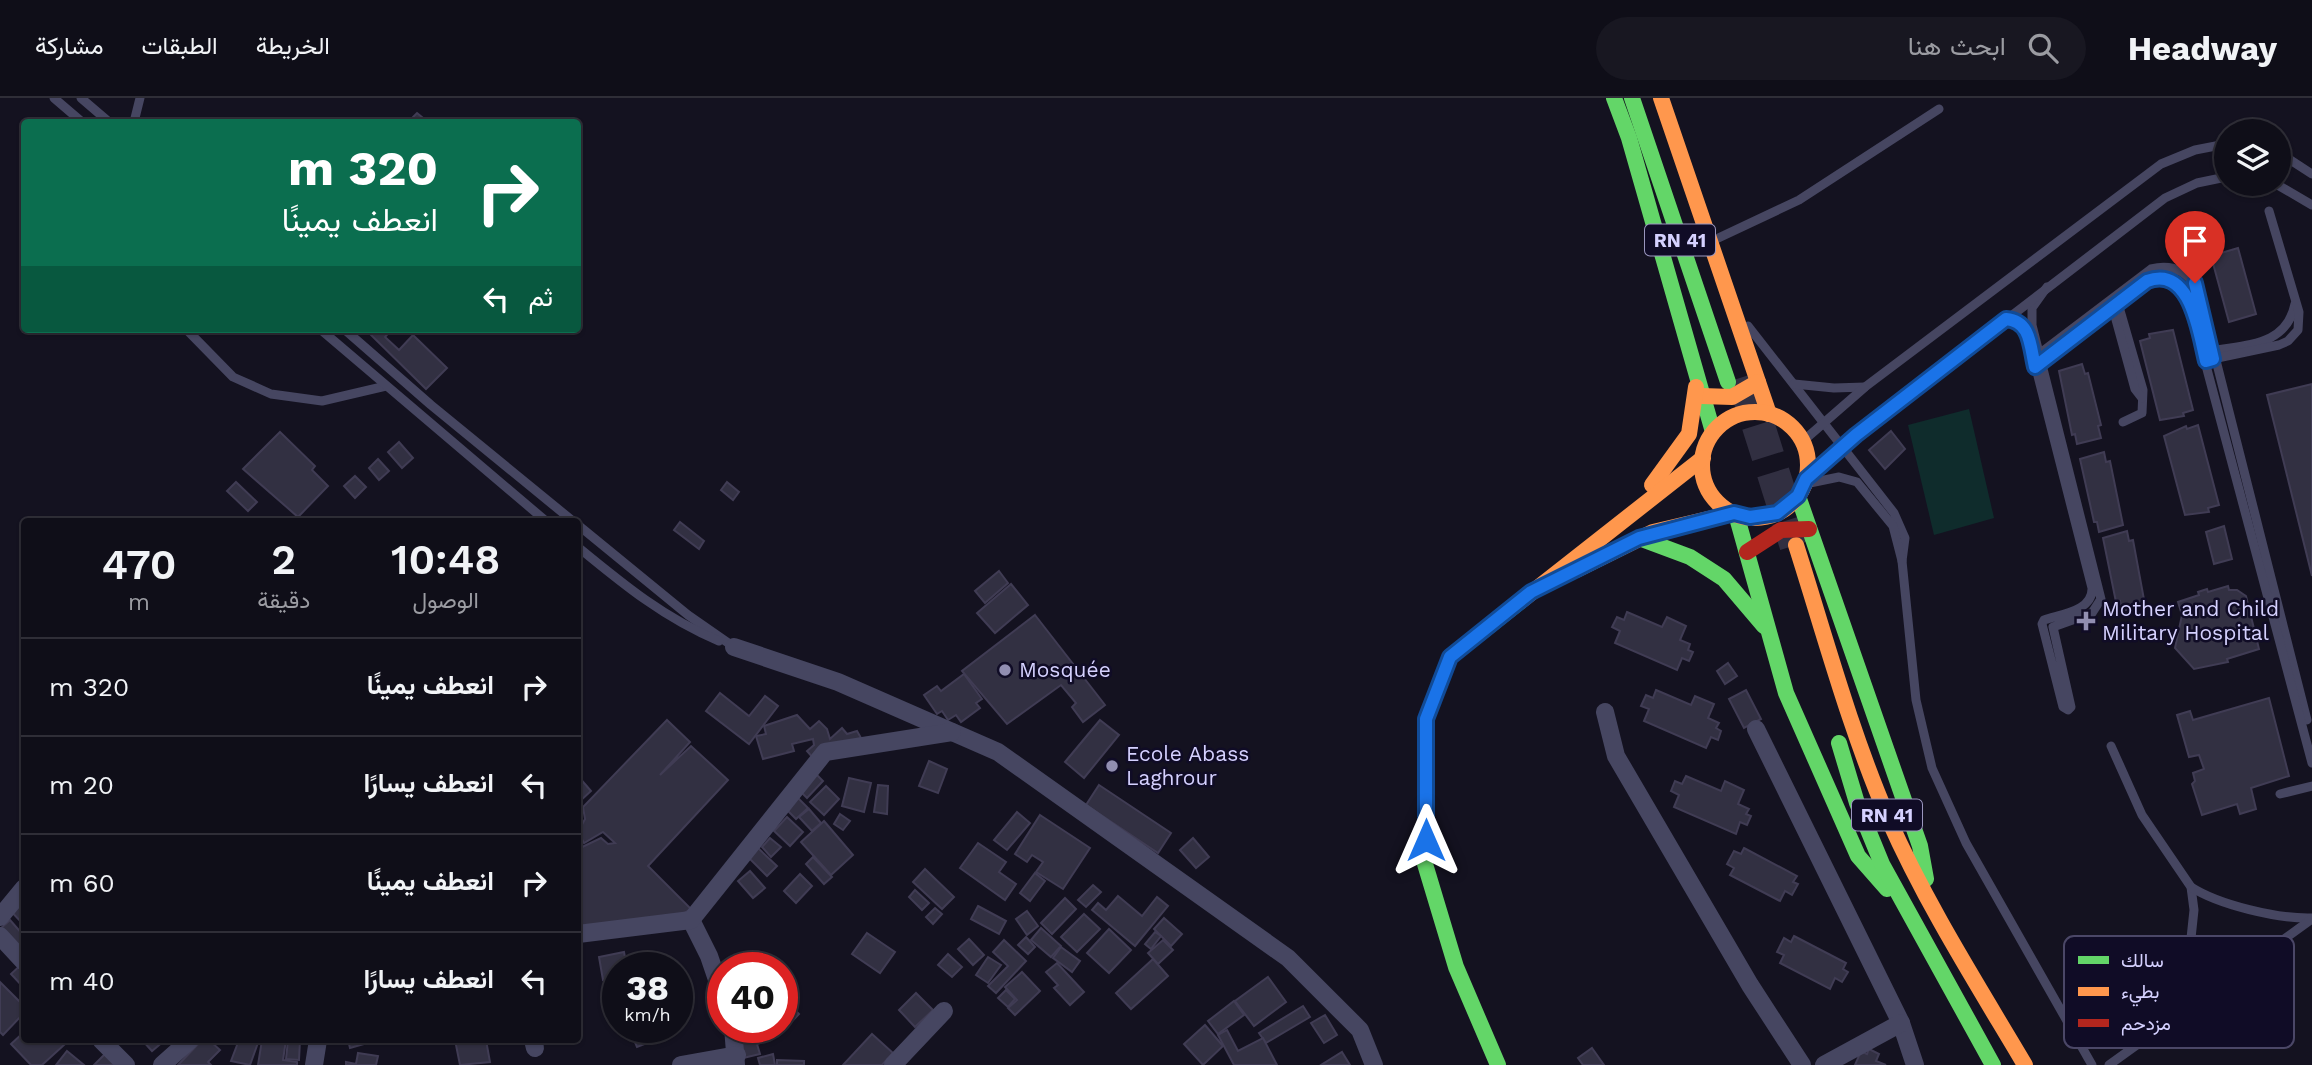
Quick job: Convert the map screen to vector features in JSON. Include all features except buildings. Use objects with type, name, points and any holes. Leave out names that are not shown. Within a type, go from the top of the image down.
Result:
[{"type":"main road","points":[[1614,98],[1629,138],[1713,432]]},
{"type":"main road","name":"RN 41","points":[[1632,98],[1743,380]]},
{"type":"main road","name":"RN 41","points":[[1650,98],[1701,242],[1743,380]]},
{"type":"main road","points":[[1661,98],[1734,311],[1743,380],[1742,394],[1728,399],[1702,396]]},
{"type":"main road","points":[[1629,514],[1683,446],[1695,408],[1697,380]]},
{"type":"main road","points":[[1743,380],[1769,414]]},
{"type":"main road","points":[[1905,906],[1858,856],[1786,693],[1735,514],[1720,504],[1709,491],[1703,475],[1703,458],[1713,432],[1729,419],[1748,412],[1769,414],[1783,419],[1803,441],[1808,466],[1803,486],[1809,529],[1920,846],[1930,904]]},
{"type":"main road","points":[[1498,1065],[1455,967],[1425,864],[1426,719],[1450,657],[1703,458]]},
{"type":"main road","points":[[1531,592],[1639,538],[1735,514],[1763,517],[1777,513],[1803,486]]},
{"type":"main road","points":[[1747,552],[1781,530],[1809,529]]},
{"type":"main road","points":[[1639,538],[1690,557],[1724,579],[1769,633]]},
{"type":"main road","name":"RN 41","points":[[1796,545],[1842,690],[1887,816],[1930,904],[2025,1065]]},
{"type":"main road","name":"RN 41","points":[[1833,723],[1857,803],[1882,864],[1993,1065]]},
{"type":"street","points":[[734,646],[838,682],[998,752],[1288,958],[1360,1030],[1374,1065]]},
{"type":"street","points":[[1605,712],[1616,756],[1750,985],[1801,1065]]},
{"type":"street","points":[[1756,729],[1901,1023],[1914,1065]]},
{"type":"street","points":[[581,934],[691,920],[824,752],[952,732]]},
{"type":"street","points":[[0,917],[21,892]]},
{"type":"street","points":[[691,920],[707,952]]},
{"type":"street","points":[[0,936],[21,959]]},
{"type":"street","points":[[893,1065],[944,1011]]},
{"type":"street","points":[[1824,1065],[1901,1023]]},
{"type":"street","points":[[104,1043],[126,1065]]},
{"type":"street","points":[[162,1065],[187,1043]]},
{"type":"street","points":[[314,1065],[318,1043]]},
{"type":"street","points":[[681,1065],[736,1060]]},
{"type":"lane","points":[[54,98],[78,119]]},
{"type":"lane","points":[[80,98],[104,119]]},
{"type":"lane","points":[[135,119],[140,98]]},
{"type":"lane","points":[[1710,242],[1799,200],[1939,109]]},
{"type":"lane","points":[[1803,441],[1865,387],[2161,164],[2195,150],[2214,146]]},
{"type":"lane","points":[[2291,160],[2312,174]]},
{"type":"lane","points":[[1803,486],[1841,449],[2165,198],[2197,183],[2214,179]]},
{"type":"lane","points":[[2291,193],[2312,205]]},
{"type":"lane","points":[[2209,356],[2279,334],[2291,319],[2295,304],[2269,211]]},
{"type":"lane","points":[[2037,361],[2151,269],[2166,268],[2186,273],[2195,283],[2200,297],[2209,356],[2312,763]]},
{"type":"lane","points":[[2114,301],[2153,279],[2175,284],[2188,298],[2209,356],[2312,739]]},
{"type":"lane","points":[[2006,319],[2019,321],[2026,329],[2037,361],[2101,593],[2099,605],[2092,613],[2053,627],[2071,706],[2067,710],[2063,707],[2042,624],[2044,620],[2084,606],[2090,600],[2092,588],[2037,361],[2032,311],[2047,287]]},
{"type":"lane","points":[[2114,301],[2135,389],[2142,398],[2142,413],[2123,422]]},
{"type":"lane","points":[[1734,311],[1898,519],[1905,538],[1902,561]]},
{"type":"lane","points":[[190,333],[233,377],[271,394],[321,401],[386,386]]},
{"type":"lane","points":[[325,333],[542,518]]},
{"type":"lane","points":[[349,333],[447,419],[570,518]]},
{"type":"lane","points":[[1794,384],[1834,388],[1865,387]]},
{"type":"lane","points":[[438,431],[447,419]]},
{"type":"lane","points":[[1803,486],[1839,477],[1857,482],[1889,519],[1902,561],[1916,700],[1932,768],[1966,844],[2064,1016]]},
{"type":"lane","points":[[581,527],[688,615],[734,646]]},
{"type":"lane","points":[[581,550],[640,599],[686,627],[734,646]]},
{"type":"lane","points":[[2110,746],[2142,815],[2191,887],[2194,910],[2191,936]]},
{"type":"lane","points":[[2280,794],[2312,786]]},
{"type":"lane","points":[[2191,887],[2216,900],[2276,914],[2312,918]]},
{"type":"lane","points":[[2288,936],[2312,918]]},
{"type":"lane","points":[[2082,1048],[2092,1065]]},
{"type":"lane","points":[[2109,1065],[2133,1048]]},
{"type":"green space","points":[[1969,409],[1994,518],[1934,535],[1908,425]]},
{"type":"tunnel","points":[[1743,377],[1796,545]]},
{"type":"traffic: fast","points":[[1614,98],[1629,138],[1713,432]]},
{"type":"traffic: fast","points":[[1632,98],[1728,382]]},
{"type":"traffic: fast","points":[[1798,496],[1920,846],[1926,879]]},
{"type":"traffic: fast","points":[[1736,514],[1786,693],[1858,856],[1887,889]]},
{"type":"traffic: fast","points":[[1639,538],[1690,557],[1724,579],[1764,626]]},
{"type":"traffic: fast","points":[[1498,1065],[1456,967],[1425,864],[1426,719],[1450,657],[1521,601]]},
{"type":"traffic: fast","points":[[1839,743],[1857,803],[1882,864],[1993,1065]]},
{"type":"traffic: slow","points":[[1661,98],[1769,414]]},
{"type":"traffic: slow","points":[[1702,396],[1732,397],[1758,382]]},
{"type":"traffic: slow","points":[[1652,485],[1689,434],[1696,387]]},
{"type":"traffic: slow","points":[[1755,412],[1775,416],[1792,428],[1804,445],[1808,465],[1804,485],[1792,502],[1775,514],[1755,518],[1735,514],[1718,502],[1706,485],[1702,465],[1706,445],[1718,428],[1735,416],[1755,412]]},
{"type":"traffic: slow","points":[[1521,601],[1703,458]]},
{"type":"traffic: slow","points":[[1576,570],[1653,532],[1734,513]]},
{"type":"traffic: slow","points":[[1796,545],[1850,717],[1888,818],[1935,913],[2025,1065]]},
{"type":"traffic: jam","points":[[1747,552],[1781,530],[1809,529]]},
{"type":"place","name":"Mother and Child Military Hospital","points":[[2086,621]]},
{"type":"place","name":"Mosquée","points":[[1005,670]]},
{"type":"place","name":"Ecole Abass Laghrour","points":[[1112,766]]},
{"type":"route","points":[[1426,840],[1426,719],[1450,657],[1531,592],[1653,532],[1734,513],[1750,517],[1777,513],[1798,496],[1806,479],[1856,435],[2006,319],[2019,321],[2026,329],[2035,367],[2147,281],[2160,279],[2175,284],[2188,298],[2206,361],[2213,359],[2195,283]]}]
